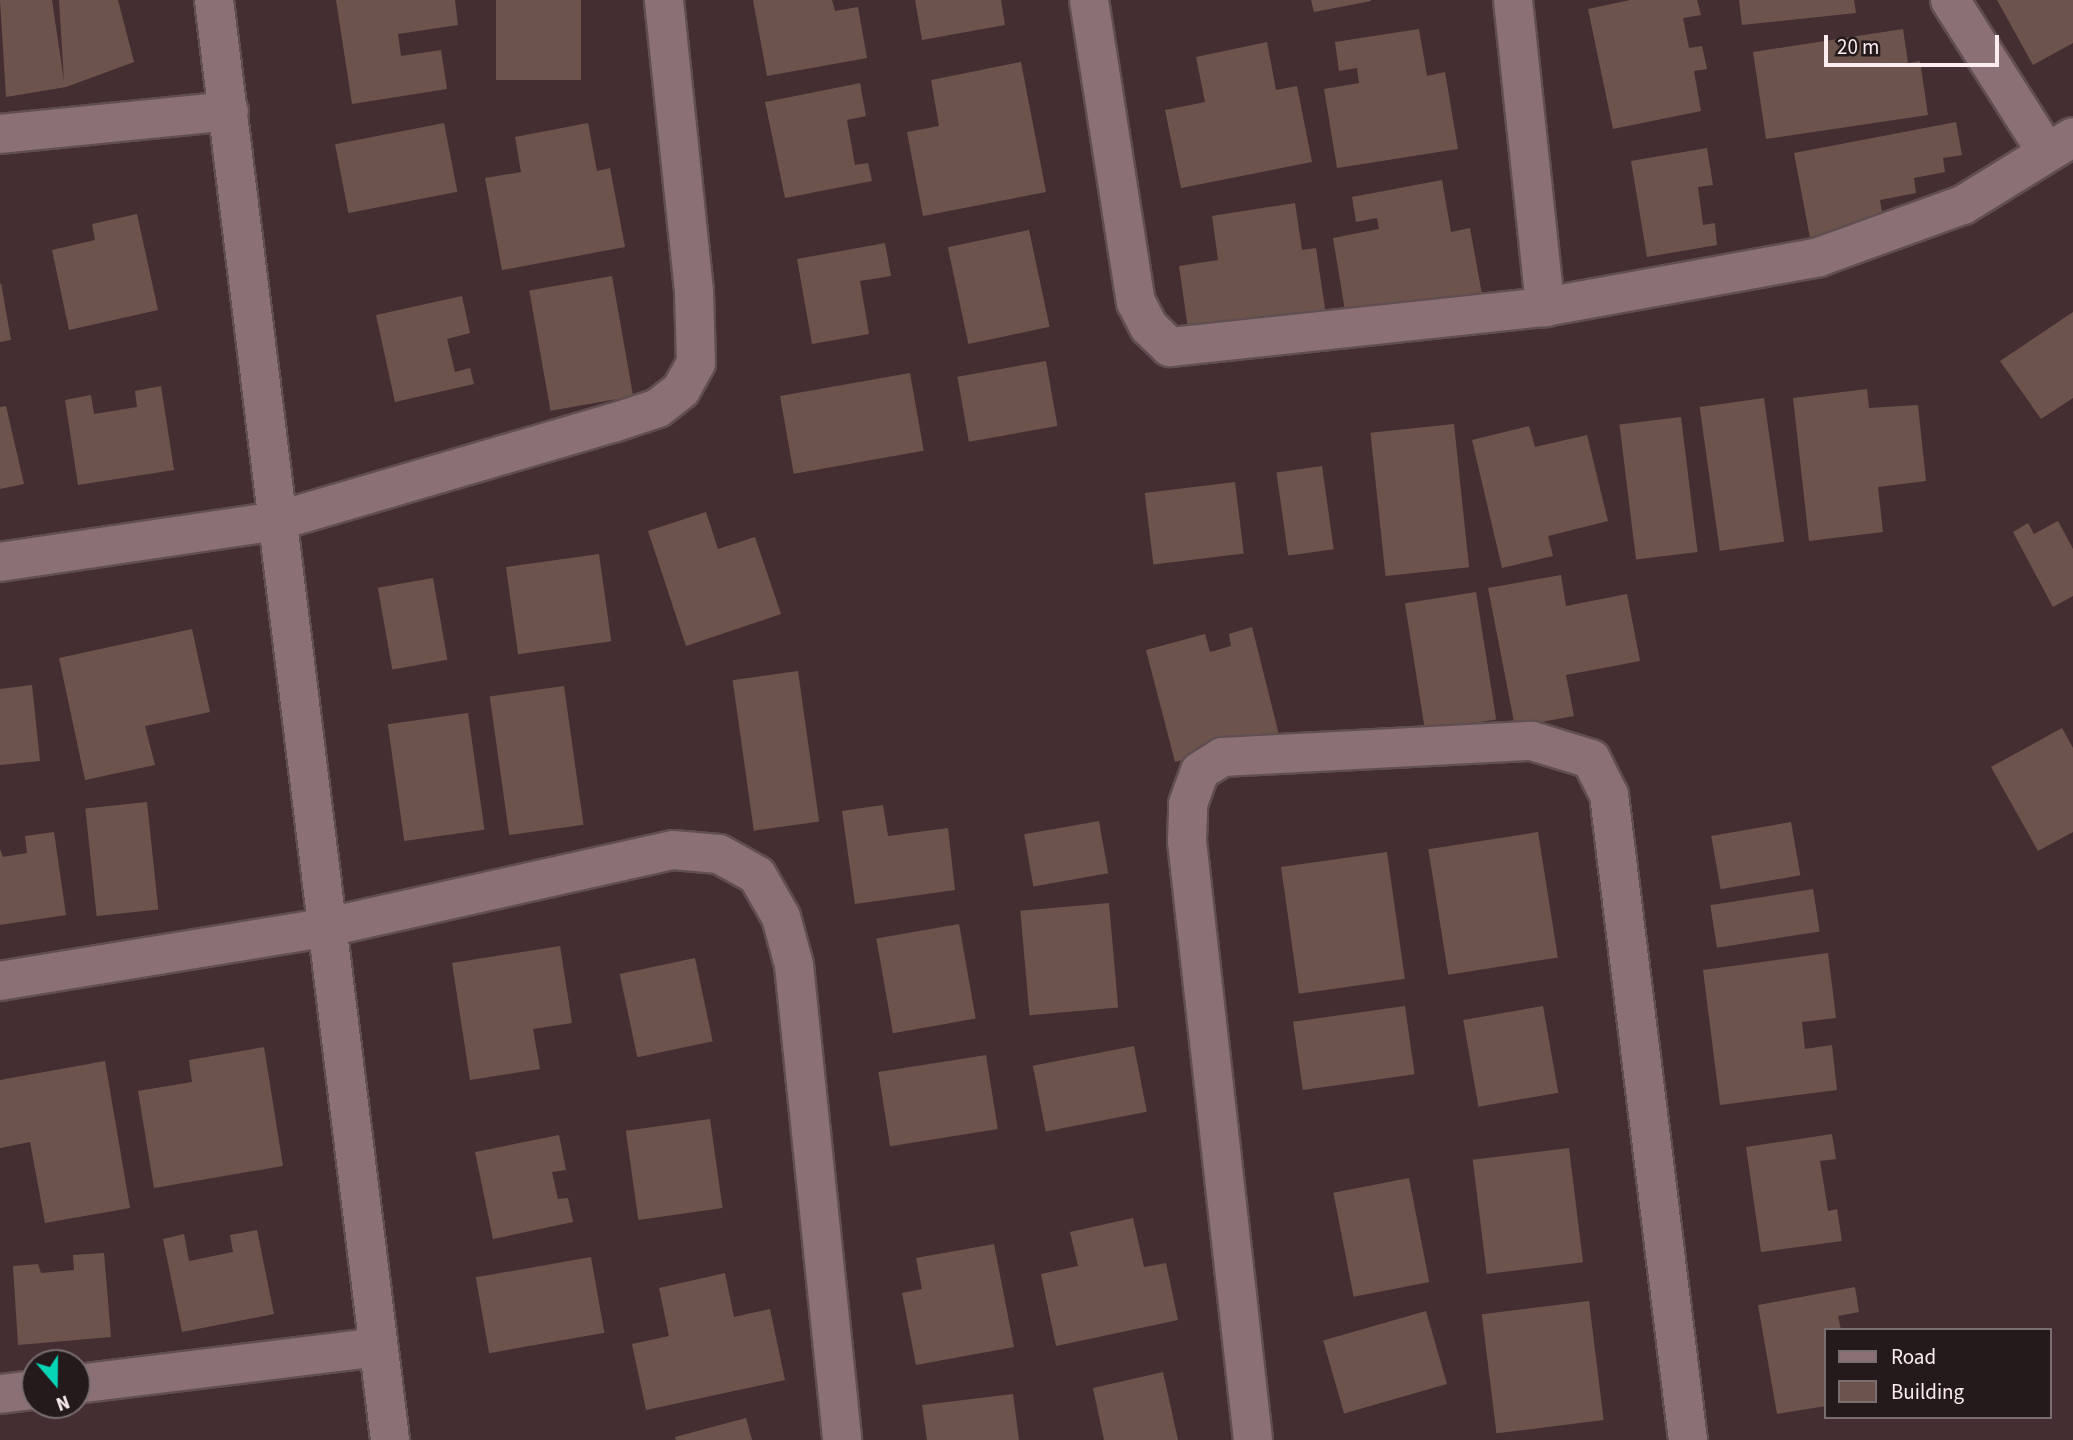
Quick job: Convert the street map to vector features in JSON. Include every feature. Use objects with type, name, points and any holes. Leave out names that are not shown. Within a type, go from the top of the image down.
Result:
[{"type":"street","points":[[214,0],[390,1440]]},
{"type":"street","points":[[0,562],[276,521],[613,423],[658,408],[681,390],[696,363],[694,291],[664,0]]},
{"type":"street","points":[[1089,0],[1136,302],[1149,327],[1170,347],[1545,307],[1819,257],[1905,231],[1963,205],[2060,145],[1950,0]]},
{"type":"street","points":[[1513,0],[1545,307]]},
{"type":"street","points":[[0,134],[229,111]]},
{"type":"street","points":[[1253,1440],[1187,841],[1188,804],[1200,771],[1222,757],[1532,741],[1591,760],[1609,795],[1688,1440]]},
{"type":"street","points":[[0,981],[328,927],[673,850],[719,854],[757,875],[781,917],[794,965],[842,1440]]},
{"type":"street","points":[[91,1382],[378,1347]]},
{"type":"street","points":[[0,1394],[21,1392]]},
{"type":"building","points":[[0,0],[52,0],[64,81],[59,0],[118,0],[134,62],[66,87],[6,97]]},
{"type":"building","points":[[336,0],[455,0],[458,25],[398,34],[401,56],[441,50],[447,89],[352,104]]},
{"type":"building","points":[[496,0],[581,0],[581,80],[496,80]]},
{"type":"building","points":[[753,0],[832,0],[835,11],[858,7],[867,58],[767,76]]},
{"type":"building","points":[[915,0],[1001,0],[1005,25],[922,40]]},
{"type":"building","points":[[1311,0],[1371,0],[1371,1],[1314,12]]},
{"type":"building","points":[[1630,0],[1697,0],[1701,15],[1683,18],[1689,48],[1702,46],[1707,69],[1694,71],[1701,111],[1613,129],[1588,9]]},
{"type":"building","points":[[1739,0],[1854,0],[1856,13],[1742,25]]},
{"type":"building","points":[[1997,0],[2073,0],[2073,43],[2033,65]]},
{"type":"building","points":[[1419,29],[1427,76],[1445,72],[1458,149],[1337,168],[1324,89],[1359,83],[1357,68],[1339,71],[1335,42]]},
{"type":"building","points":[[1903,29],[1908,63],[1920,61],[1928,115],[1766,139],[1753,52]]},
{"type":"building","points":[[1267,42],[1276,90],[1297,86],[1312,162],[1181,188],[1165,110],[1205,102],[1196,57]]},
{"type":"building","points":[[1021,62],[1046,192],[923,216],[907,132],[939,126],[931,80]]},
{"type":"building","points":[[860,83],[866,116],[847,120],[855,165],[868,163],[872,181],[785,198],[765,102]]},
{"type":"building","points":[[1956,122],[1962,155],[1943,158],[1945,172],[1914,178],[1916,193],[1880,200],[1884,224],[1810,238],[1794,153]]},
{"type":"building","points":[[444,123],[457,192],[348,213],[335,144]]},
{"type":"building","points":[[588,123],[597,171],[610,168],[625,247],[502,270],[485,178],[521,172],[515,137]]},
{"type":"building","points":[[1707,148],[1713,185],[1698,187],[1703,225],[1715,223],[1717,245],[1647,257],[1631,161]]},
{"type":"building","points":[[1442,180],[1451,232],[1470,228],[1483,300],[1347,323],[1333,238],[1379,229],[1377,218],[1356,222],[1352,197]]},
{"type":"building","points":[[1295,203],[1302,250],[1316,248],[1327,322],[1190,343],[1179,266],[1218,260],[1212,216]]},
{"type":"building","points":[[137,214],[158,310],[69,330],[52,250],[95,240],[92,224]]},
{"type":"building","points":[[1029,230],[1050,327],[968,344],[948,247]]},
{"type":"building","points":[[885,243],[891,276],[860,281],[869,334],[812,344],[797,259]]},
{"type":"building","points":[[612,276],[633,396],[550,411],[529,291]]},
{"type":"building","points":[[0,284],[11,340],[0,342]]},
{"type":"building","points":[[462,296],[470,333],[447,339],[455,372],[470,368],[474,384],[395,402],[376,315]]},
{"type":"building","points":[[2073,312],[2073,398],[2041,419],[2000,361]]},
{"type":"building","points":[[1046,361],[1057,426],[969,442],[957,377]]},
{"type":"building","points":[[910,373],[924,451],[794,474],[780,396]]},
{"type":"building","points":[[161,386],[174,470],[78,485],[65,400],[91,395],[94,414],[137,407],[135,391]]},
{"type":"building","points":[[1867,389],[1869,408],[1918,405],[1926,481],[1878,487],[1883,532],[1809,541],[1793,398]]},
{"type":"building","points":[[1764,398],[1784,542],[1720,551],[1700,407]]},
{"type":"building","points":[[6,406],[24,484],[0,489],[0,407]]},
{"type":"building","points":[[1681,417],[1698,552],[1636,560],[1619,425]]},
{"type":"building","points":[[1454,424],[1469,567],[1386,576],[1370,433]]},
{"type":"building","points":[[1529,426],[1535,447],[1587,435],[1608,521],[1548,536],[1553,556],[1502,568],[1472,440]]},
{"type":"building","points":[[1322,466],[1334,549],[1288,556],[1276,472]]},
{"type":"building","points":[[1235,482],[1244,553],[1153,565],[1145,493]]},
{"type":"building","points":[[706,512],[718,549],[755,537],[781,614],[686,646],[648,531]]},
{"type":"building","points":[[2058,521],[2073,549],[2073,596],[2053,607],[2013,532],[2028,523],[2034,534]]},
{"type":"building","points":[[599,554],[611,641],[518,654],[506,567]]},
{"type":"building","points":[[1561,575],[1566,606],[1627,594],[1640,661],[1566,675],[1574,716],[1515,727],[1488,588]]},
{"type":"building","points":[[433,578],[447,660],[392,669],[378,588]]},
{"type":"building","points":[[1476,592],[1496,719],[1425,731],[1405,603]]},
{"type":"building","points":[[1252,627],[1279,735],[1175,762],[1146,650],[1205,634],[1210,652],[1231,646],[1229,634]]},
{"type":"building","points":[[192,629],[210,712],[145,726],[155,765],[85,780],[59,658]]},
{"type":"building","points":[[798,671],[819,822],[754,831],[733,680]]},
{"type":"building","points":[[32,685],[40,761],[0,765],[0,689]]},
{"type":"building","points":[[564,686],[583,825],[509,835],[490,696]]},
{"type":"building","points":[[468,713],[484,830],[404,841],[388,724]]},
{"type":"building","points":[[2062,728],[2073,748],[2073,832],[2038,851],[1991,767]]},
{"type":"building","points":[[147,802],[158,909],[97,916],[85,808]]},
{"type":"building","points":[[883,805],[888,836],[948,828],[955,890],[855,904],[842,811]]},
{"type":"building","points":[[1099,821],[1108,873],[1033,886],[1024,834]]},
{"type":"building","points":[[1791,822],[1800,875],[1721,889],[1711,836]]},
{"type":"building","points":[[54,832],[66,915],[0,925],[0,849],[3,857],[27,853],[25,836]]},
{"type":"building","points":[[1538,832],[1558,957],[1448,975],[1428,849]]},
{"type":"building","points":[[1387,852],[1405,979],[1299,994],[1281,867]]},
{"type":"building","points":[[1813,889],[1820,931],[1717,948],[1710,905]]},
{"type":"building","points":[[1109,903],[1118,1008],[1029,1015],[1020,911]]},
{"type":"building","points":[[959,924],[976,1019],[893,1033],[876,939]]},
{"type":"building","points":[[560,946],[572,1023],[533,1029],[540,1069],[470,1080],[452,963]]},
{"type":"building","points":[[1828,953],[1836,1018],[1802,1022],[1805,1049],[1832,1045],[1837,1090],[1720,1105],[1703,970]]},
{"type":"building","points":[[695,958],[713,1041],[637,1057],[620,974]]},
{"type":"building","points":[[1405,1006],[1415,1074],[1303,1090],[1293,1022]]},
{"type":"building","points":[[1543,1006],[1558,1093],[1479,1107],[1463,1020]]},
{"type":"building","points":[[1134,1046],[1147,1112],[1046,1131],[1033,1066]]},
{"type":"building","points":[[264,1047],[283,1166],[154,1188],[138,1091],[192,1082],[189,1060]]},
{"type":"building","points":[[986,1055],[998,1129],[890,1146],[878,1072]]},
{"type":"building","points":[[105,1061],[130,1208],[45,1223],[30,1142],[0,1148],[0,1080]]},
{"type":"building","points":[[710,1119],[723,1208],[638,1220],[626,1131]]},
{"type":"building","points":[[1832,1134],[1836,1159],[1820,1161],[1828,1211],[1837,1209],[1842,1241],[1761,1252],[1746,1147]]},
{"type":"building","points":[[559,1135],[566,1170],[552,1172],[558,1199],[568,1198],[573,1222],[493,1239],[475,1152]]},
{"type":"building","points":[[1569,1148],[1583,1262],[1487,1274],[1473,1160]]},
{"type":"building","points":[[1409,1178],[1429,1282],[1354,1297],[1333,1193]]},
{"type":"building","points":[[1133,1218],[1144,1267],[1166,1263],[1178,1320],[1056,1346],[1041,1274],[1078,1266],[1070,1232]]},
{"type":"building","points":[[257,1230],[274,1314],[182,1332],[163,1239],[184,1234],[189,1261],[233,1252],[230,1235]]},
{"type":"building","points":[[994,1244],[1014,1347],[916,1365],[902,1293],[922,1289],[916,1258]]},
{"type":"building","points":[[104,1253],[111,1337],[18,1345],[13,1266],[38,1264],[41,1273],[74,1270],[73,1255]]},
{"type":"building","points":[[591,1257],[604,1333],[489,1353],[476,1277]]},
{"type":"building","points":[[725,1273],[734,1317],[770,1309],[785,1380],[646,1410],[632,1344],[669,1336],[659,1288]]},
{"type":"building","points":[[1855,1287],[1859,1312],[1838,1316],[1841,1328],[1825,1328],[1825,1406],[1777,1414],[1758,1305]]},
{"type":"building","points":[[1589,1301],[1604,1420],[1496,1433],[1482,1314]]},
{"type":"building","points":[[1426,1311],[1447,1384],[1344,1414],[1323,1340]]},
{"type":"building","points":[[1163,1372],[1178,1440],[1104,1440],[1093,1388]]},
{"type":"building","points":[[1013,1394],[1019,1440],[927,1440],[922,1405]]},
{"type":"building","points":[[746,1418],[752,1440],[676,1440],[675,1437]]}]
